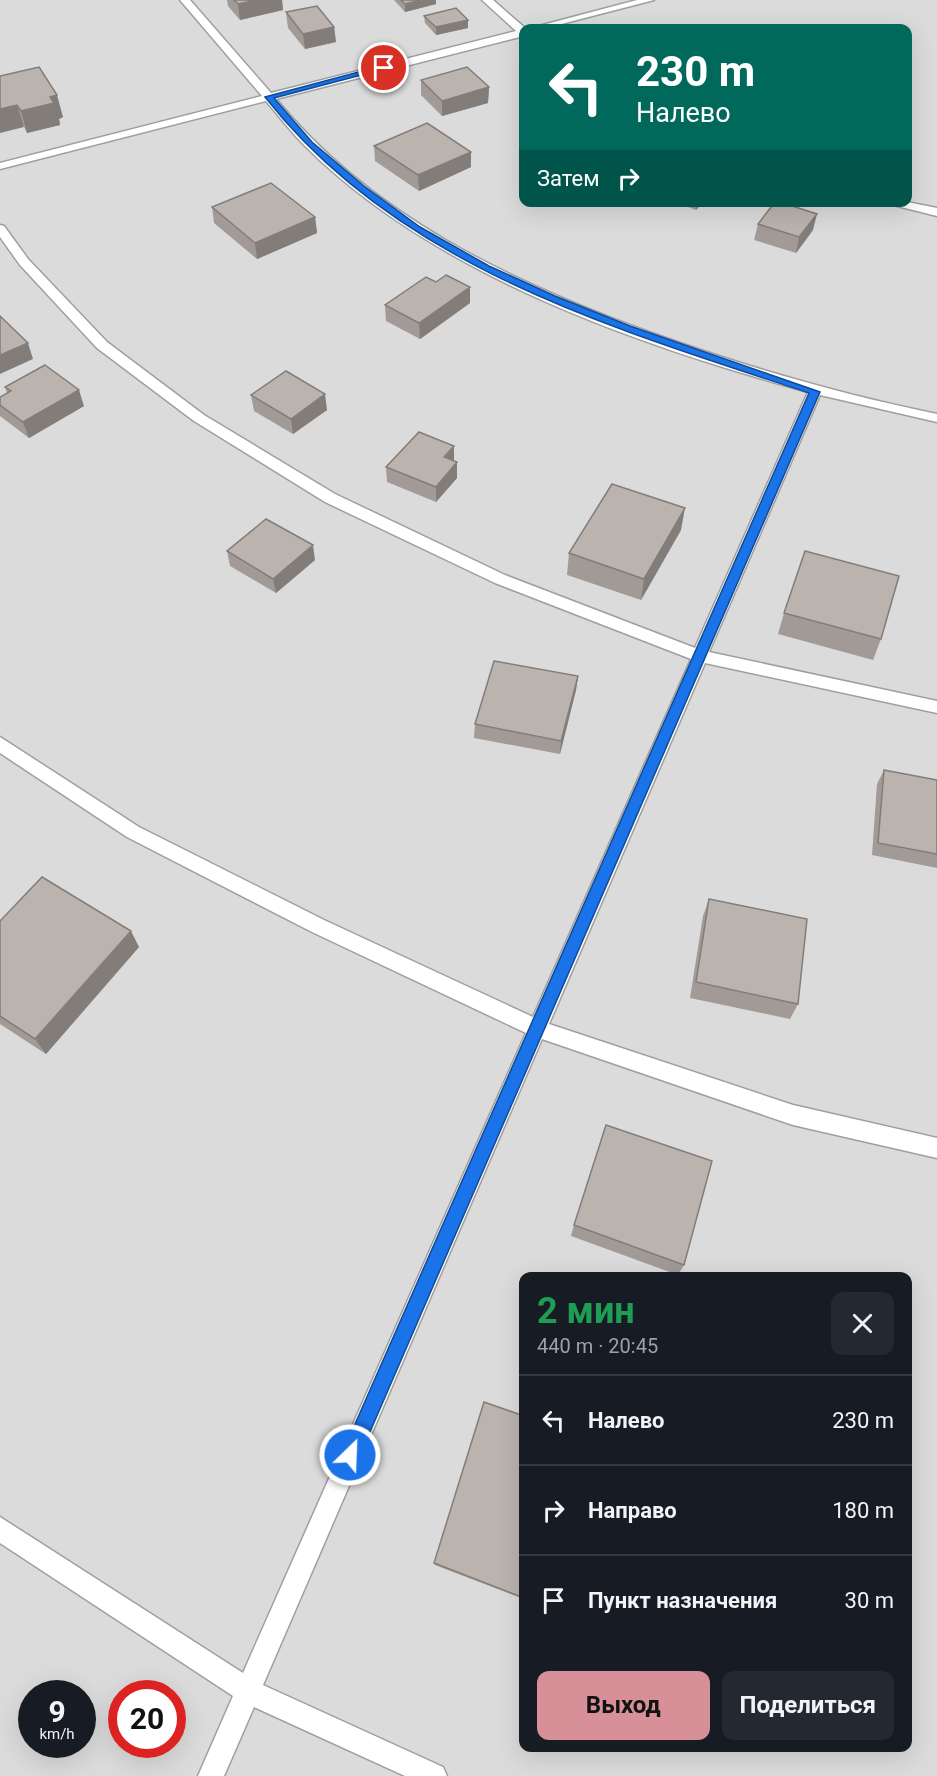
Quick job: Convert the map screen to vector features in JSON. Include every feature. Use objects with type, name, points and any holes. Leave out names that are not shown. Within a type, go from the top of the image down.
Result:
[{"type":"lane","points":[[185,0],[309,144],[361,188],[417,229],[485,268],[626,328],[815,392],[937,418]]},
{"type":"lane","points":[[487,0],[519,28]]},
{"type":"lane","points":[[552,24],[650,0]]},
{"type":"lane","points":[[0,166],[519,33]]},
{"type":"lane","points":[[912,207],[937,212]]},
{"type":"lane","points":[[0,229],[24,262],[102,345],[199,418],[330,498],[500,579],[700,656],[937,707]]},
{"type":"lane","points":[[211,1776],[815,392]]},
{"type":"lane","points":[[0,744],[133,832],[318,926],[536,1028],[793,1115],[937,1148]]},
{"type":"lane","points":[[0,1529],[248,1690],[434,1776]]},
{"type":"shaded area","points":[[0,0],[937,0],[937,1776],[0,1776]]},
{"type":"building","points":[[234,0],[257,0],[238,4]]},
{"type":"building","points":[[401,0],[421,0],[405,4]]},
{"type":"building","points":[[317,6],[334,27],[303,34],[286,12]]},
{"type":"building","points":[[456,8],[468,20],[436,27],[424,16]]},
{"type":"building","points":[[39,67],[57,95],[50,97],[54,103],[21,111],[17,105],[0,109],[0,76]]},
{"type":"building","points":[[467,67],[489,87],[442,101],[421,80]]},
{"type":"building","points":[[427,123],[471,152],[418,175],[374,146]]},
{"type":"building","points":[[271,183],[315,217],[255,243],[212,207]]},
{"type":"building","points":[[771,207],[795,207],[817,214],[799,237],[758,224]]},
{"type":"building","points":[[446,275],[470,287],[419,323],[385,305],[426,277],[436,282]]},
{"type":"building","points":[[0,316],[28,343],[0,355]]},
{"type":"building","points":[[45,365],[79,390],[23,422],[0,405],[0,397],[11,391],[5,387]]},
{"type":"building","points":[[286,371],[325,394],[291,419],[251,395]]},
{"type":"building","points":[[419,432],[454,446],[444,457],[457,462],[436,487],[386,467]]},
{"type":"building","points":[[612,484],[685,508],[644,579],[569,553]]},
{"type":"building","points":[[266,519],[313,545],[273,579],[227,551]]},
{"type":"building","points":[[805,551],[899,576],[881,639],[784,613]]},
{"type":"building","points":[[494,661],[578,676],[561,741],[475,724]]},
{"type":"building","points":[[884,770],[937,780],[937,854],[878,843]]},
{"type":"building","points":[[42,877],[131,931],[35,1039],[0,1016],[0,921]]},
{"type":"building","points":[[709,899],[807,919],[798,1004],[696,982]]},
{"type":"building","points":[[606,1125],[712,1161],[684,1265],[574,1225]]},
{"type":"building","points":[[484,1402],[519,1414],[519,1596],[434,1563]]},
{"type":"route","points":[[350,1455],[815,392],[714,360],[626,328],[485,268],[417,229],[361,188],[309,144],[269,97],[384,68]]}]
